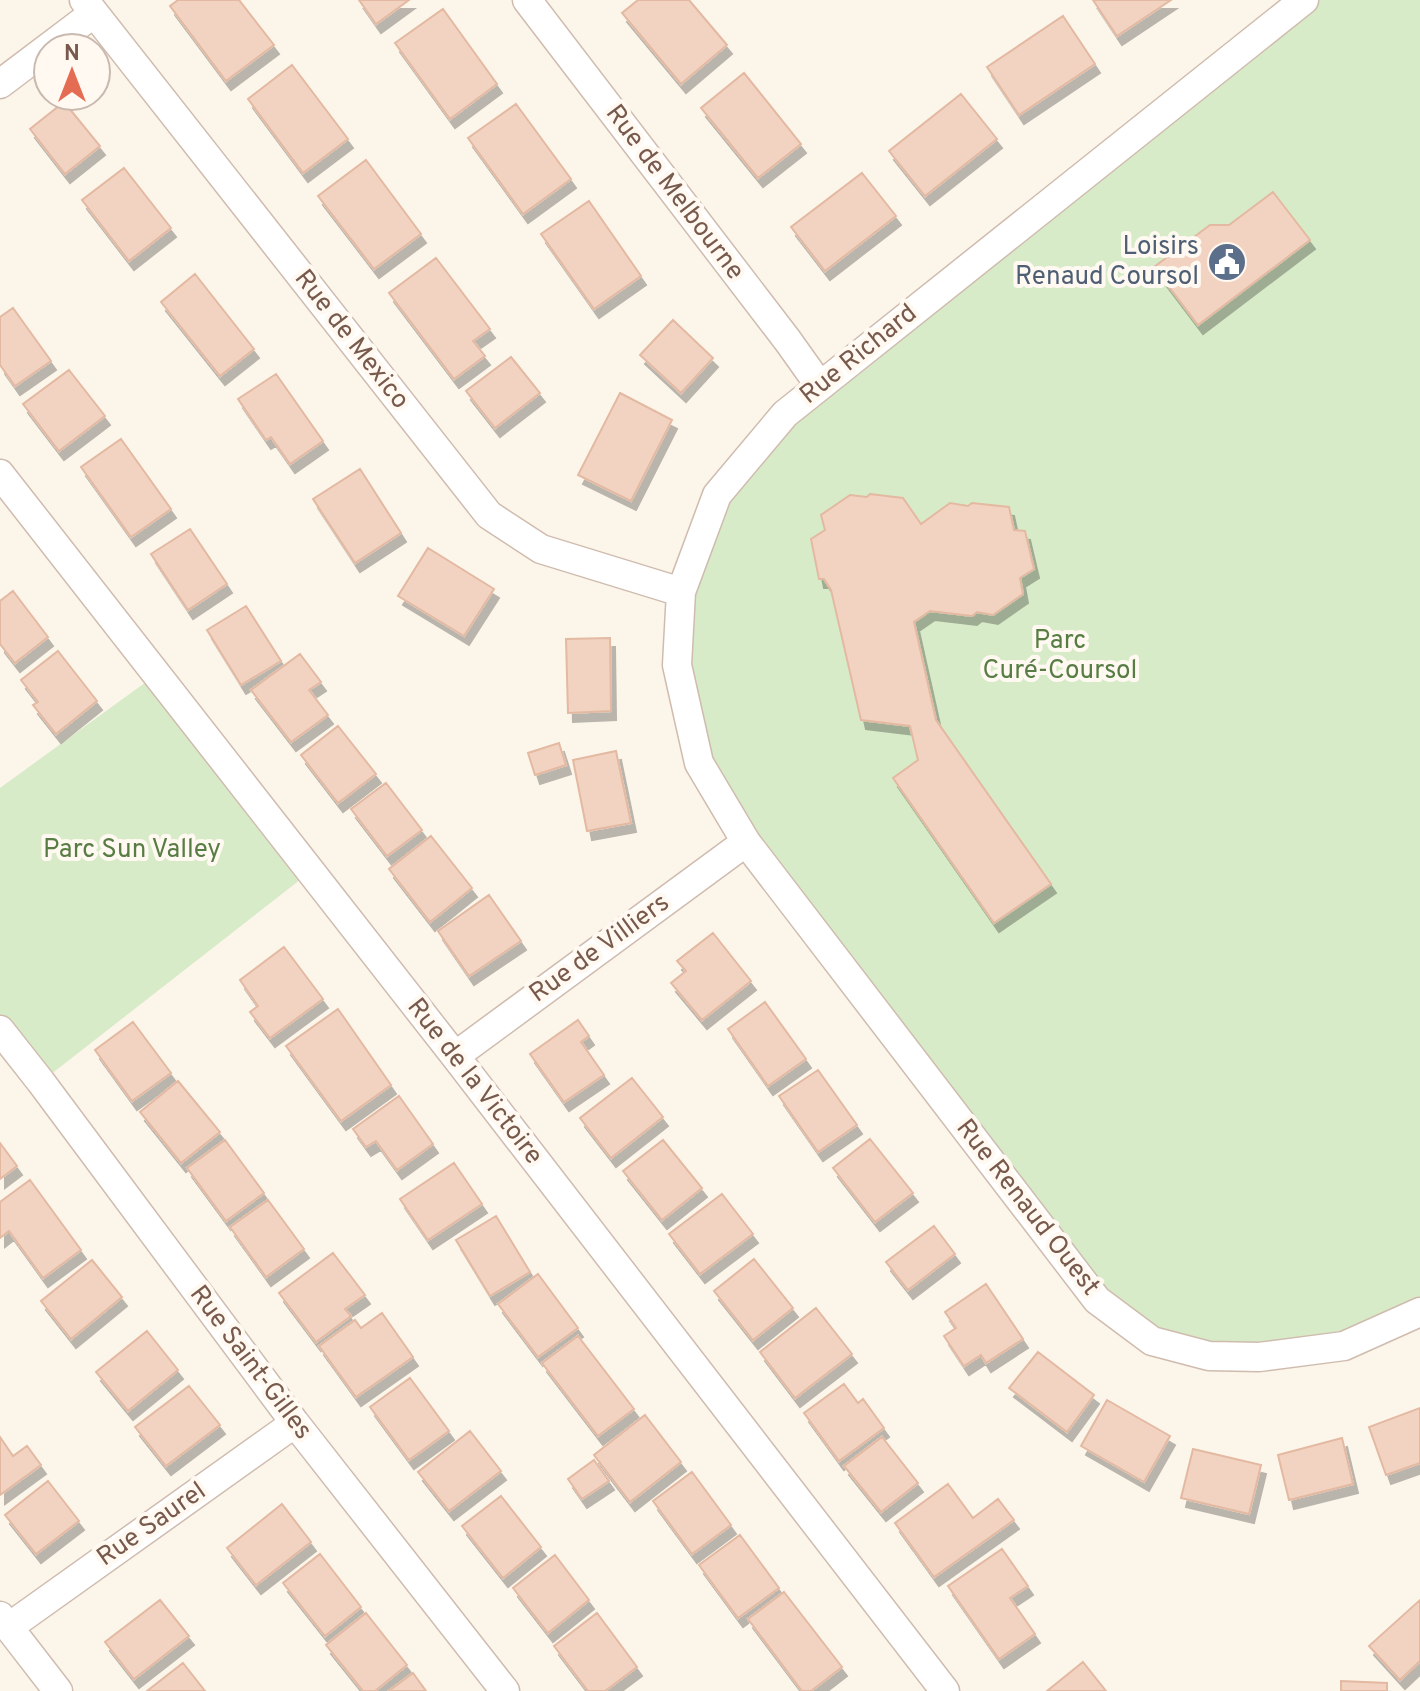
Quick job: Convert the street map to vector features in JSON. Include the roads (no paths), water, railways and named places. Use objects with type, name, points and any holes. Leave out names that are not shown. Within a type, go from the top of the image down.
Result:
[{"type":"street","name":"Rue de Melbourne","points":[[527,0],[820,386]]},
{"type":"street","name":"Rue Richard","points":[[746,842],[699,763],[677,665],[681,592],[717,495],[785,414],[1304,0]]},
{"type":"street","points":[[0,84],[89,6]]},
{"type":"street","name":"Rue de Mexico","points":[[89,6],[489,515],[541,549],[681,592]]},
{"type":"street","name":"Rue de la Victoire","points":[[0,474],[455,1056],[945,1691]]},
{"type":"street","name":"Rue de Villiers","points":[[455,1056],[746,842]]},
{"type":"street","name":"Rue Renaud Ouest","points":[[746,842],[1097,1300],[1152,1341],[1209,1356],[1259,1357],[1344,1346],[1420,1312]]},
{"type":"street","name":"Rue Saint-Gilles","points":[[0,1030],[295,1423],[505,1691]]},
{"type":"street","name":"Rue Saurel","points":[[4,1622],[295,1423]]},
{"type":"street","points":[[4,1622],[58,1691]]},
{"type":"place","name":"Loisirs Renaud Coursol","points":[[1227,262]]},
{"type":"park label","name":"Parc Curé-Coursol","points":[[1060,656]]},
{"type":"park label","name":"Parc Sun Valley","points":[[132,850]]}]
